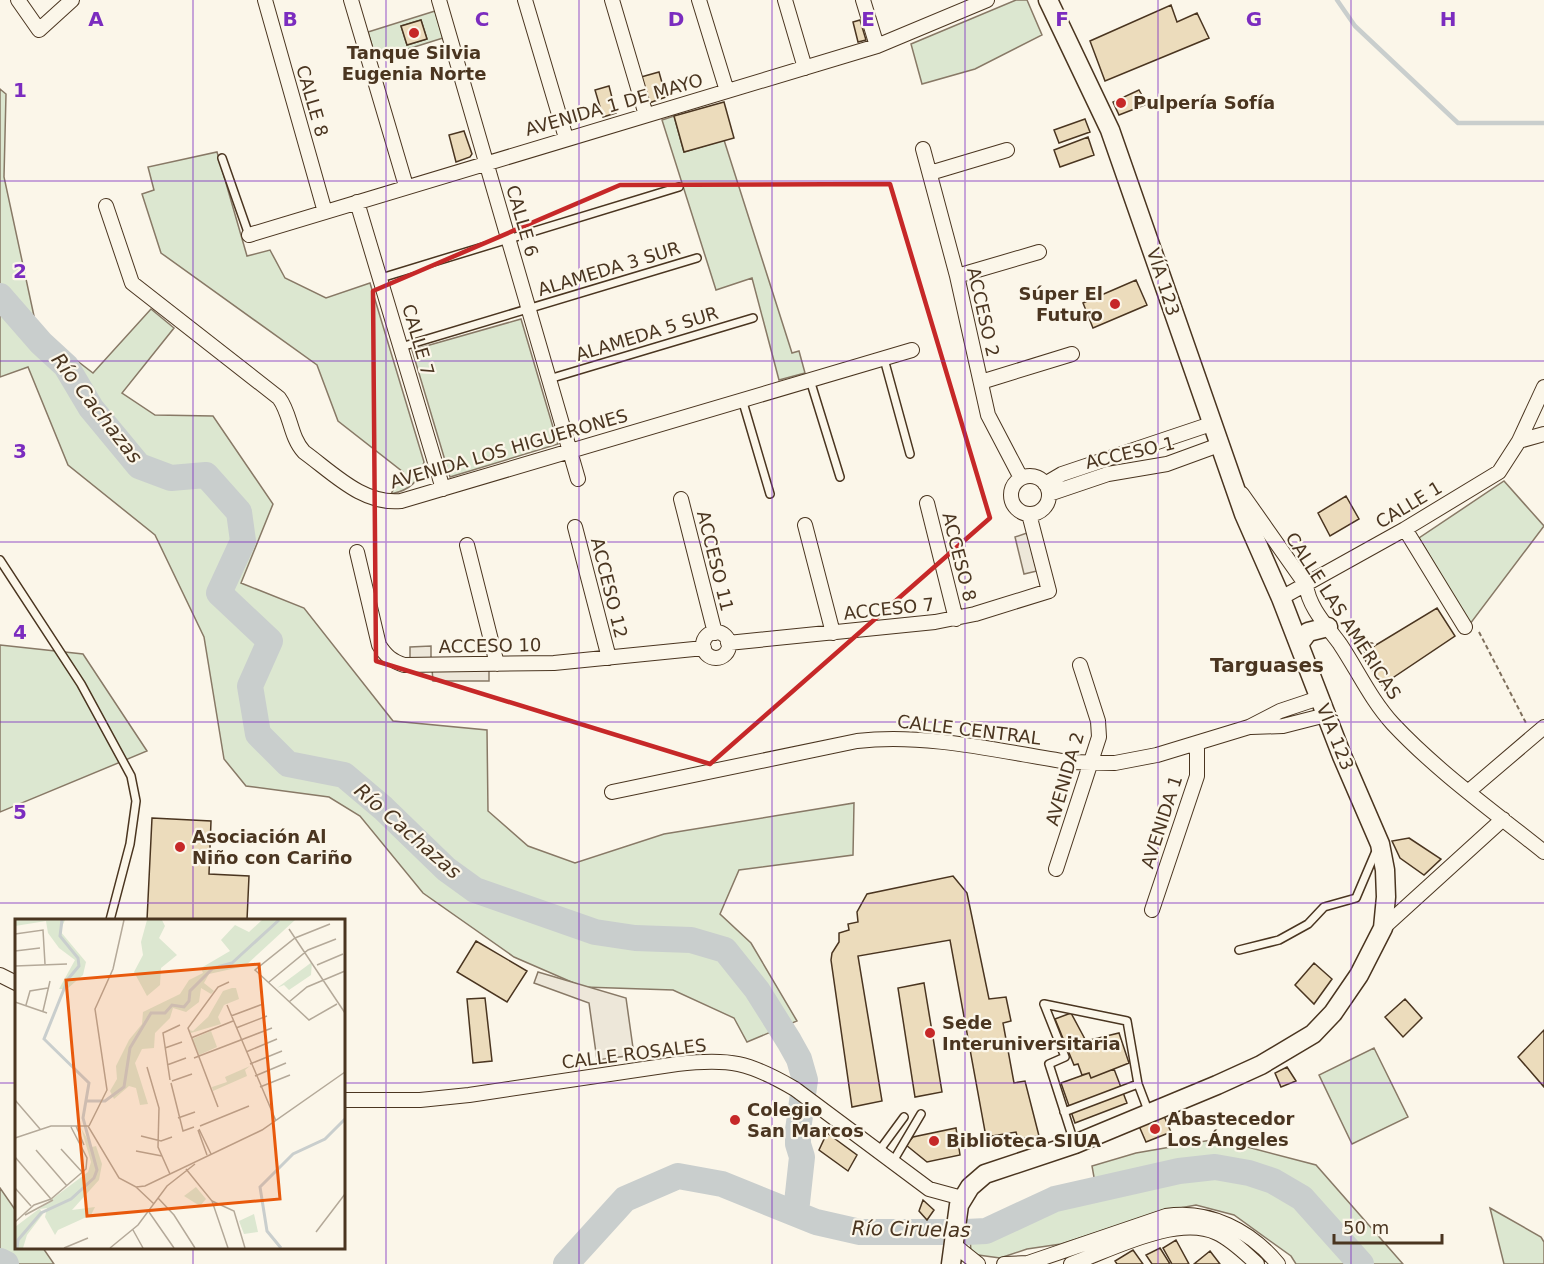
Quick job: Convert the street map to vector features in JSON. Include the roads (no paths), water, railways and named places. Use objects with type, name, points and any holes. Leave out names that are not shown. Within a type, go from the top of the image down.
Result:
[{"type":"main road","name":"VÍA 123","points":[[962,1198],[970,1187],[985,1174],[1076,1144],[1149,1113],[1261,1065],[1313,1034],[1333,1013],[1359,975],[1383,928],[1385,870],[1380,844],[1281,598],[1244,514],[1210,424],[1154,250],[1110,130],[1048,0]]},
{"type":"main road","points":[[1299,644],[1308,632],[1328,627]]},
{"type":"main road","points":[[951,1264],[955,1218],[962,1198]]},
{"type":"street","points":[[18,0],[39,30],[72,0]]},
{"type":"street","name":"CALLE 8","points":[[265,0],[325,212]]},
{"type":"street","points":[[351,0],[406,186]]},
{"type":"street","name":"CALLE 6","points":[[439,0],[578,480]]},
{"type":"street","points":[[525,0],[566,138]]},
{"type":"street","points":[[612,0],[646,115]]},
{"type":"street","points":[[699,0],[726,91]]},
{"type":"street","points":[[785,0],[805,68]]},
{"type":"street","points":[[863,0],[877,46]]},
{"type":"street","name":"AVENIDA 1 DE MAYO","points":[[249,234],[877,46],[987,0]]},
{"type":"street","name":"ACCESO 2","points":[[923,149],[957,276],[988,415],[1021,478]]},
{"type":"street","points":[[930,173],[1007,150]]},
{"type":"street","name":"CALLE 7","points":[[357,202],[443,489]]},
{"type":"street","name":"AVENIDA LOS HIGUERONES","points":[[106,206],[129,279],[279,398],[289,416],[298,446],[304,452],[365,495],[376,500],[400,501],[443,489],[912,350]]},
{"type":"street","points":[[957,276],[1039,252]]},
{"type":"street","points":[[981,382],[1072,354]]},
{"type":"street","name":"CALLE 1","points":[[1281,598],[1405,529],[1499,472],[1519,441],[1544,387]]},
{"type":"street","name":"ACCESO 1","points":[[1047,489],[1102,460],[1210,424]]},
{"type":"street","points":[[1519,441],[1544,434]]},
{"type":"street","points":[[1176,435],[1186,458]]},
{"type":"street","name":"ACCESO 1","points":[[1047,489],[1108,474],[1146,469],[1186,458],[1219,445]]},
{"type":"street","points":[[1102,460],[1108,474]]},
{"type":"street","points":[[1032,476],[1047,489],[1046,506],[1029,514],[1018,510],[1011,499],[1013,487],[1021,478],[1032,476]]},
{"type":"street","name":"CALLE LAS AMÉRICAS","points":[[1233,482],[1306,585],[1308,598],[1367,692],[1393,724],[1433,763],[1544,852]]},
{"type":"street","name":"ACCESO 11","points":[[681,499],[714,633]]},
{"type":"street","name":"ACCESO 8","points":[[927,503],[956,619]]},
{"type":"street","name":"ACCESO 7","points":[[728,643],[956,619],[1049,591],[1029,514]]},
{"type":"street","points":[[805,525],[833,633]]},
{"type":"street","name":"ACCESO 12","points":[[575,527],[609,658]]},
{"type":"street","points":[[1405,529],[1464,627]]},
{"type":"street","points":[[467,545],[497,664]]},
{"type":"street","name":"ACCESO 10","points":[[357,552],[380,645],[386,656],[404,664],[497,664],[609,658],[704,648]]},
{"type":"street","points":[[714,633],[722,634],[728,643],[728,651],[719,658],[708,655],[704,648],[707,636],[714,633]]},
{"type":"street","name":"AVENIDA 2","points":[[1056,869],[1099,737],[1098,721],[1080,665]]},
{"type":"street","name":"CALLE CENTRAL","points":[[612,792],[856,741],[886,738],[917,738],[1092,764],[1136,760],[1249,727],[1280,711],[1323,706]]},
{"type":"street","points":[[1469,791],[1538,731]]},
{"type":"street","name":"AVENIDA 1","points":[[1152,910],[1197,776],[1197,743]]},
{"type":"street","points":[[1383,928],[1503,819]]},
{"type":"street","points":[[0,975],[15,982]]},
{"type":"street","name":"CALLE ROSALES","points":[[345,1100],[420,1100],[469,1095],[701,1061],[724,1061],[751,1066],[795,1089],[929,1189],[962,1198]]},
{"type":"street","points":[[1004,1264],[1052,1260],[1166,1216],[1188,1214],[1227,1224],[1273,1262]]},
{"type":"street","points":[[1071,1264],[1152,1235],[1186,1227],[1217,1233],[1257,1264]]},
{"type":"street","points":[[953,1242],[978,1264]]},
{"type":"lane","points":[[222,158],[249,234]]},
{"type":"lane","points":[[381,278],[679,187]]},
{"type":"lane","name":"ALAMEDA 3 SUR","points":[[401,347],[697,258]]},
{"type":"lane","name":"ALAMEDA 5 SUR","points":[[549,379],[753,318]]},
{"type":"lane","points":[[884,359],[910,454]]},
{"type":"lane","points":[[810,380],[840,477]]},
{"type":"lane","points":[[742,399],[770,494]]},
{"type":"lane","points":[[0,560],[81,684],[131,776],[136,801],[130,844],[111,919]]},
{"type":"lane","points":[[1239,950],[1279,940],[1308,924],[1324,907],[1356,897],[1380,844]]},
{"type":"lane","points":[[1076,1144],[1049,1064],[1065,1057],[1044,1004],[1127,1021],[1138,1084],[1149,1113]]},
{"type":"lane","points":[[1064,1112],[1138,1084]]},
{"type":"lane","points":[[892,1163],[921,1114]]},
{"type":"lane","points":[[879,1151],[904,1117]]},
{"type":"waterway","points":[[1337,0],[1355,26],[1458,123],[1544,123]]},
{"type":"waterway","name":"Río Cachazas","points":[[0,296],[41,343],[66,366],[91,408],[139,466],[171,478],[206,475],[239,512],[243,541],[219,593],[270,641],[250,686],[258,734],[288,764],[344,775],[383,808],[446,869],[475,890],[595,932],[635,938],[691,940],[725,950],[757,990],[789,1041],[799,1059],[805,1080],[798,1130],[798,1144],[802,1157],[796,1212]]},
{"type":"waterway","name":"Río Ciruelas","points":[[566,1264],[625,1199],[678,1176],[722,1184],[816,1222],[860,1232],[966,1232],[986,1231],[1055,1199],[1179,1171],[1215,1167],[1249,1173],[1273,1181],[1302,1198],[1361,1264]]},
{"type":"waterway","name":"Río Ciruelas","points":[[0,1261],[6,1264]]},
{"type":"place","name":"Tanque Silvia Eugenia Norte","points":[[414,33]]},
{"type":"place","name":"Pulpería Sofía","points":[[1121,103]]},
{"type":"place","name":"Súper El Futuro","points":[[1115,304]]},
{"type":"place","name":"Asociación Al Niño con Cariño","points":[[180,847]]},
{"type":"place","name":"Sede Interuniversitaria","points":[[930,1033]]},
{"type":"place","name":"Colegio San Marcos","points":[[735,1120]]},
{"type":"place","name":"Abastecedor Los Ángeles","points":[[1155,1129]]},
{"type":"place","name":"Biblioteca SIUA","points":[[934,1141]]},
{"type":"district","name":"Targuases","points":[[1267,665]]}]
